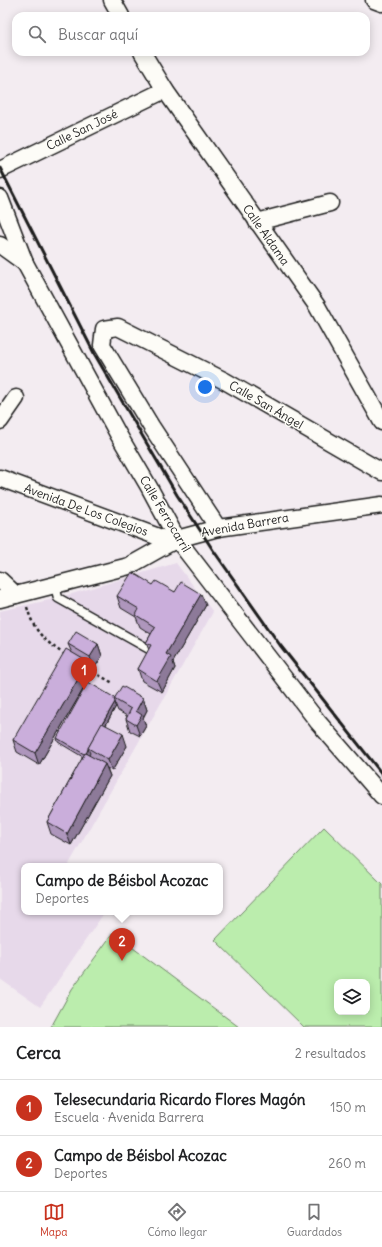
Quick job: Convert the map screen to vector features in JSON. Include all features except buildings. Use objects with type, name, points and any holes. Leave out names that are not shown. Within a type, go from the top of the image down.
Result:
[{"type":"street","points":[[112,0],[119,12]]},
{"type":"street","points":[[374,0],[382,3]]},
{"type":"street","name":"Calle Aldama","points":[[144,56],[165,90],[317,306],[382,422]]},
{"type":"street","name":"Calle San José","points":[[0,170],[165,90]]},
{"type":"street","name":"Calle Ferrocarril","points":[[0,198],[26,263],[149,487],[175,541],[318,722],[382,796]]},
{"type":"street","points":[[257,222],[330,204]]},
{"type":"street","points":[[0,245],[26,263]]},
{"type":"street","name":"Calle San Ángel","points":[[218,528],[151,426],[102,344],[104,329],[118,327],[225,381],[382,472]]},
{"type":"street","points":[[0,421],[16,398]]},
{"type":"street","name":"Avenida De Los Colegios","points":[[0,478],[175,541]]},
{"type":"street","name":"Avenida Barrera","points":[[0,599],[129,566],[175,541],[218,528],[382,505]]},
{"type":"street","points":[[0,580],[20,594]]},
{"type":"lane","points":[[55,585],[58,598],[149,649]]},
{"type":"path","points":[[20,594],[35,628],[52,646],[71,659]]},
{"type":"path","points":[[83,666],[113,682]]},
{"type":"shaded area","points":[[176,563],[213,612],[70,863],[21,863],[21,915],[103,915],[40,1007],[0,979],[0,611],[58,598]]},
{"type":"green space","points":[[324,827],[382,884],[382,1027],[304,1027],[215,940]]},
{"type":"green space","points":[[113,933],[239,1027],[51,1027],[72,989]]},
{"type":"railway","points":[[0,168],[95,355],[177,495],[213,550],[280,645],[382,774]]},
{"type":"place","name":"Telesecundaria Ricardo Flores Magón","points":[[84,690]]},
{"type":"place","name":"Campo de Béisbol Acozac","points":[[122,961]]}]
